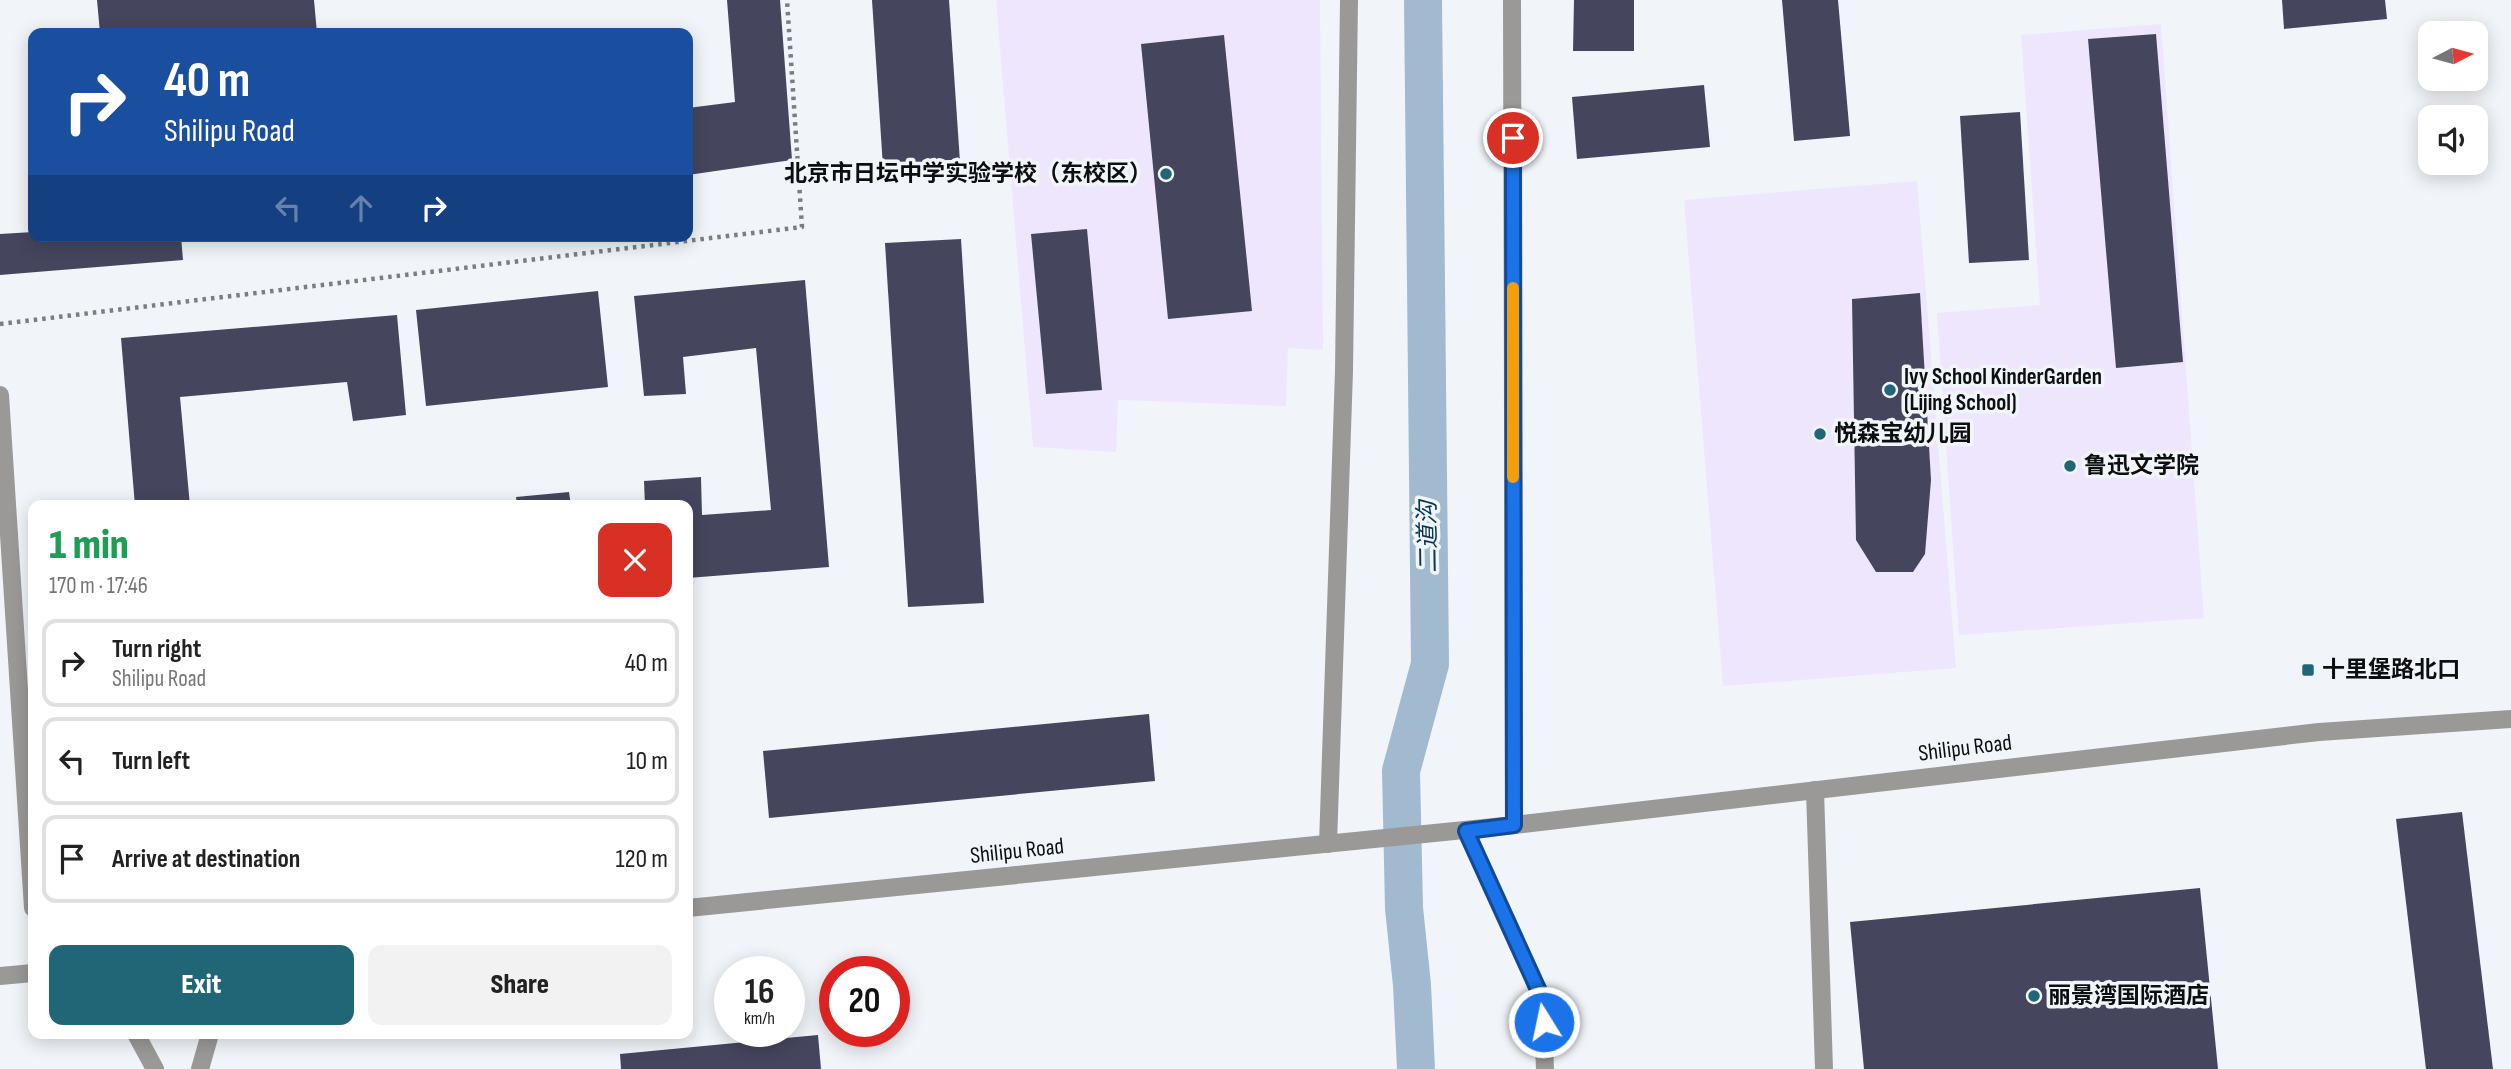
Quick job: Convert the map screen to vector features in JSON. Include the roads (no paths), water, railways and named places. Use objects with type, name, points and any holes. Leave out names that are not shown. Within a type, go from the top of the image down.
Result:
[{"type":"street","points":[[1328,844],[1345,331],[1349,0]]},
{"type":"street","points":[[1512,0],[1514,825]]},
{"type":"street","points":[[0,395],[28,830]]},
{"type":"street","name":"Shilipu Road","points":[[693,908],[1466,831],[2319,732],[2511,719]]},
{"type":"street","points":[[1815,790],[1824,1069]]},
{"type":"street","points":[[1466,831],[1542,998],[1545,1069]]},
{"type":"street","points":[[0,976],[28,973]]},
{"type":"street","points":[[139,1039],[155,1069]]},
{"type":"street","points":[[200,1069],[209,1039]]},
{"type":"waterway","name":"二道沟","points":[[1416,1069],[1412,985],[1404,908],[1401,771],[1430,664],[1423,0]]},
{"type":"place","name":"北京市日坛中学实验学校（东校区）","points":[[1166,174]]},
{"type":"place","name":"Ivy School KinderGarden (Lijing School)","points":[[1890,390]]},
{"type":"place","name":"悦森宝幼儿园","points":[[1820,434]]},
{"type":"place","name":"鲁迅文学院","points":[[2070,466]]},
{"type":"place","name":"十里堡路北口","points":[[2308,670]]},
{"type":"place","name":"丽景湾国际酒店","points":[[2034,996]]}]
